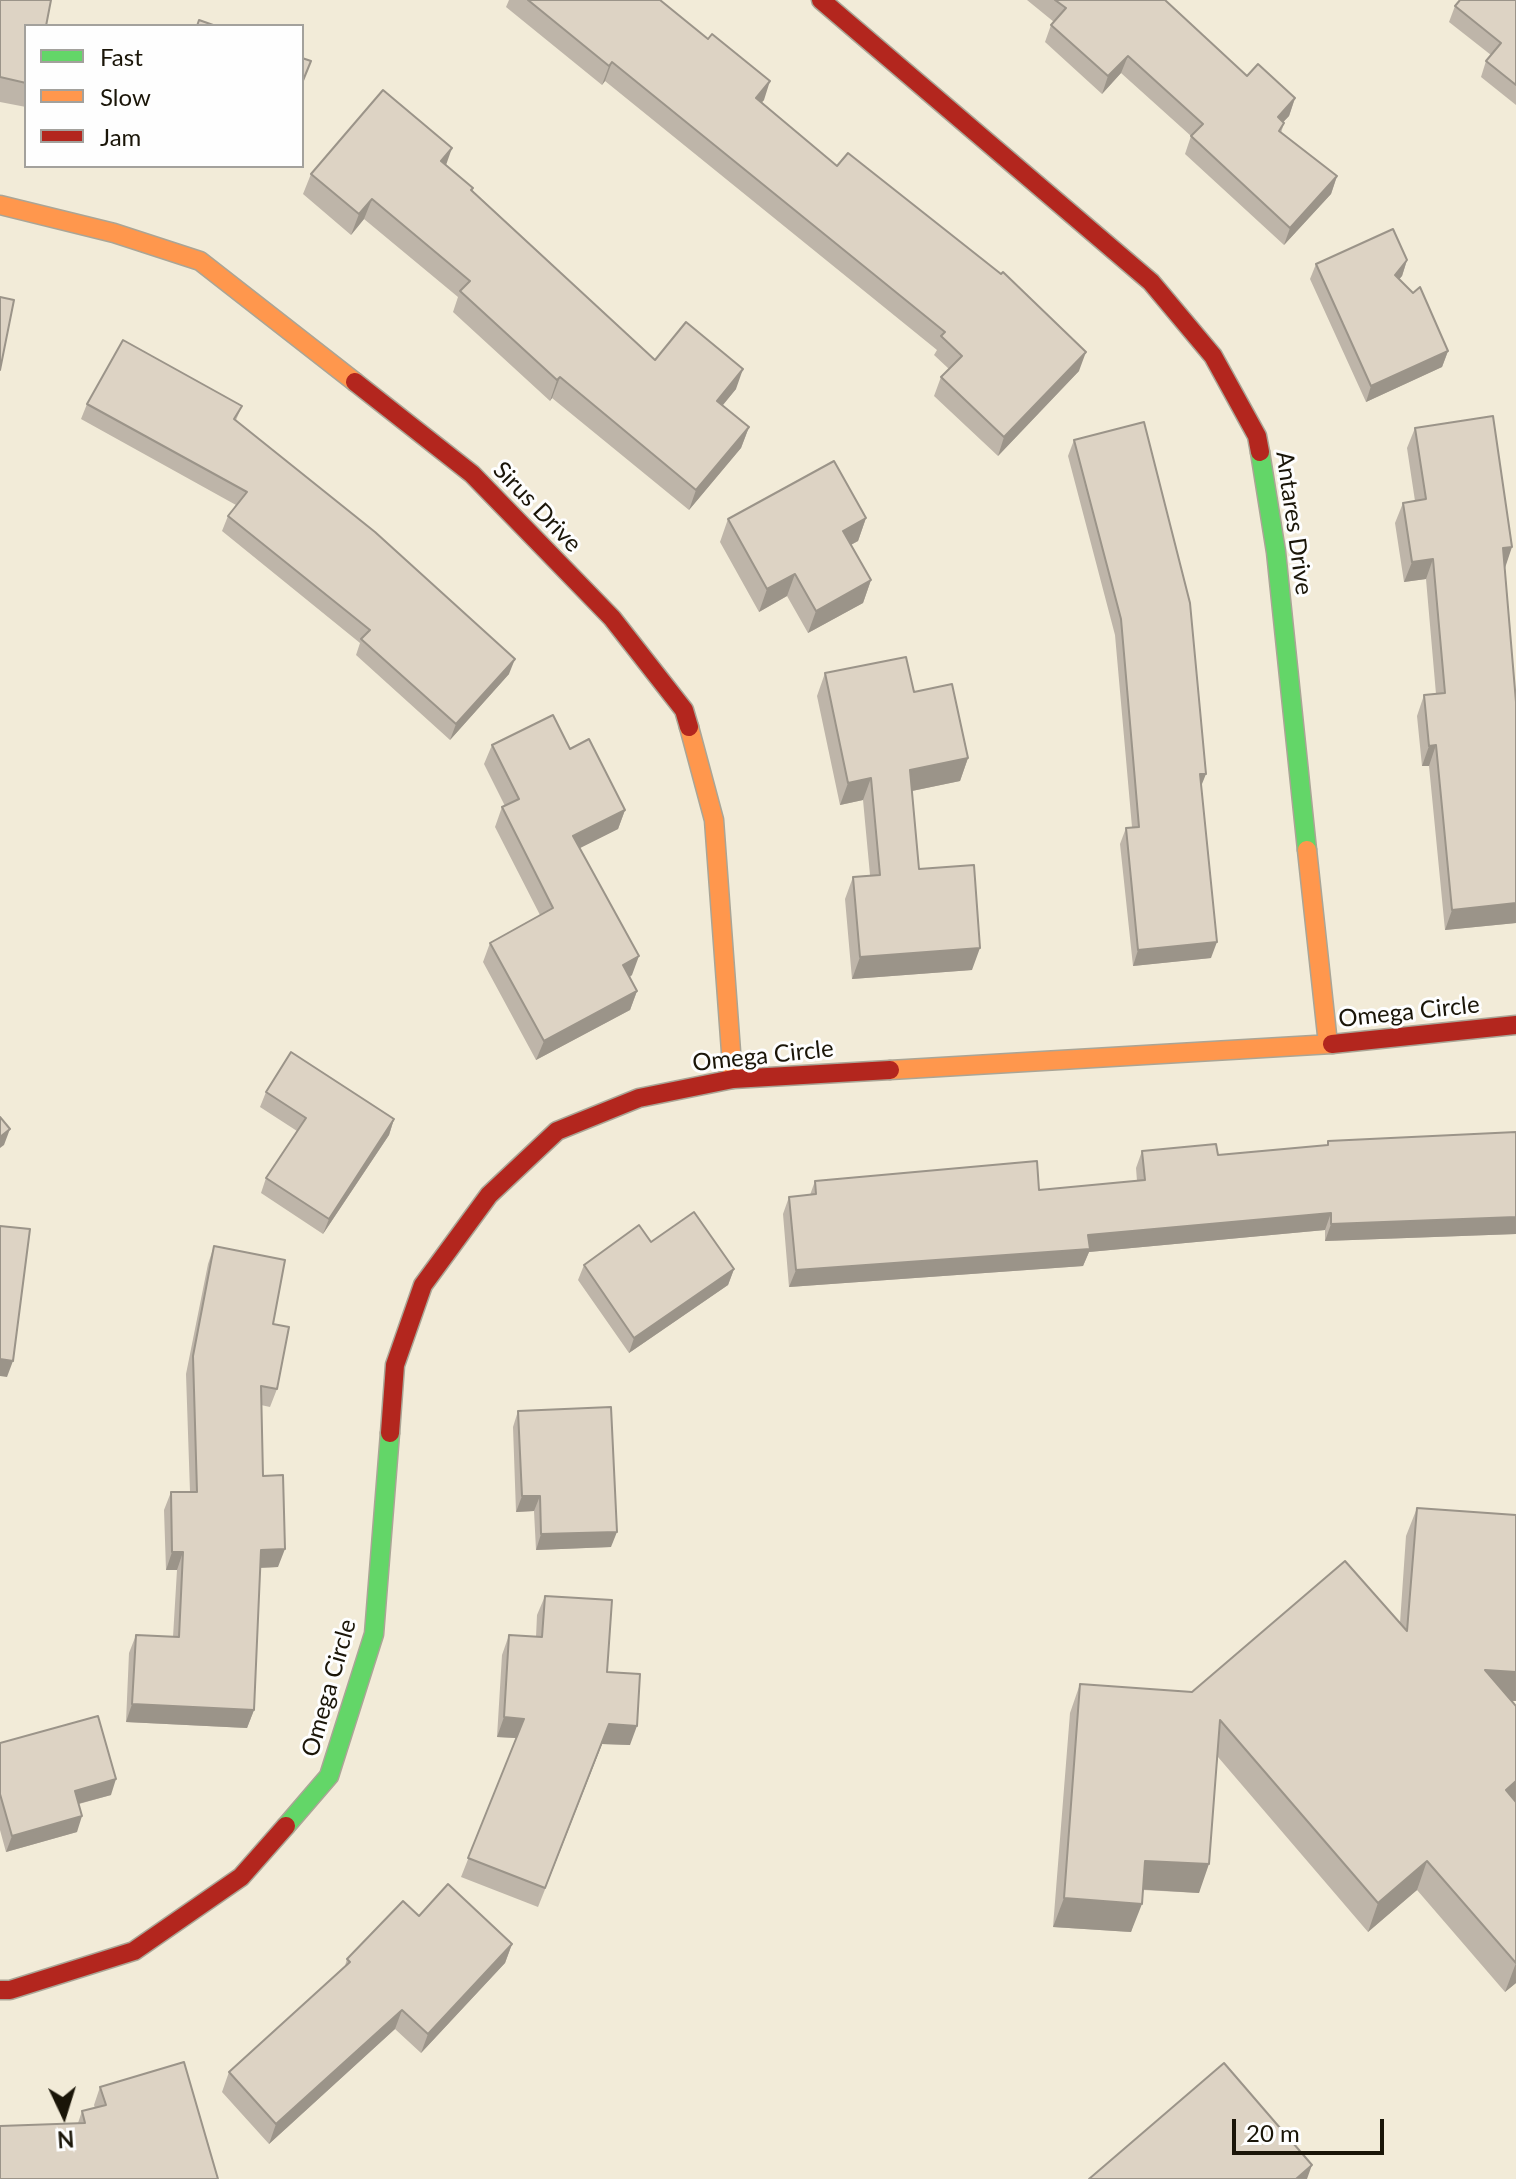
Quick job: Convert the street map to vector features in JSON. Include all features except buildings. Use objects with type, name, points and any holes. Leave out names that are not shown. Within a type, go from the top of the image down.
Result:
[{"type":"street","name":"Antares Drive","points":[[821,0],[1151,282],[1213,356],[1257,436],[1276,552],[1328,1044]]},
{"type":"street","name":"Sirus Drive","points":[[0,205],[114,233],[200,261],[472,474],[612,618],[684,710],[714,820],[733,1079]]},
{"type":"street","name":"Omega Circle","points":[[0,1990],[134,1951],[241,1877],[329,1776],[374,1634],[395,1365],[423,1285],[489,1195],[557,1131],[639,1098],[733,1079],[1328,1044],[1516,1025]]},
{"type":"traffic: fast","points":[[1260,452],[1276,552],[1307,850]]},
{"type":"traffic: fast","points":[[286,1826],[329,1776],[374,1634],[390,1433]]},
{"type":"traffic: slow","points":[[0,205],[114,233],[200,261],[355,382]]},
{"type":"traffic: slow","points":[[689,727],[714,820],[733,1079]]},
{"type":"traffic: slow","points":[[1307,850],[1328,1044]]},
{"type":"traffic: slow","points":[[890,1070],[1332,1044]]},
{"type":"traffic: jam","points":[[821,0],[1151,282],[1213,356],[1257,436],[1260,452]]},
{"type":"traffic: jam","points":[[355,382],[472,474],[612,618],[684,710],[689,727]]},
{"type":"traffic: jam","points":[[1332,1044],[1516,1025]]},
{"type":"traffic: jam","points":[[390,1433],[395,1365],[423,1285],[489,1195],[557,1131],[639,1098],[733,1079],[890,1070]]},
{"type":"traffic: jam","points":[[0,1990],[10,1990],[134,1951],[241,1877],[286,1826]]}]
